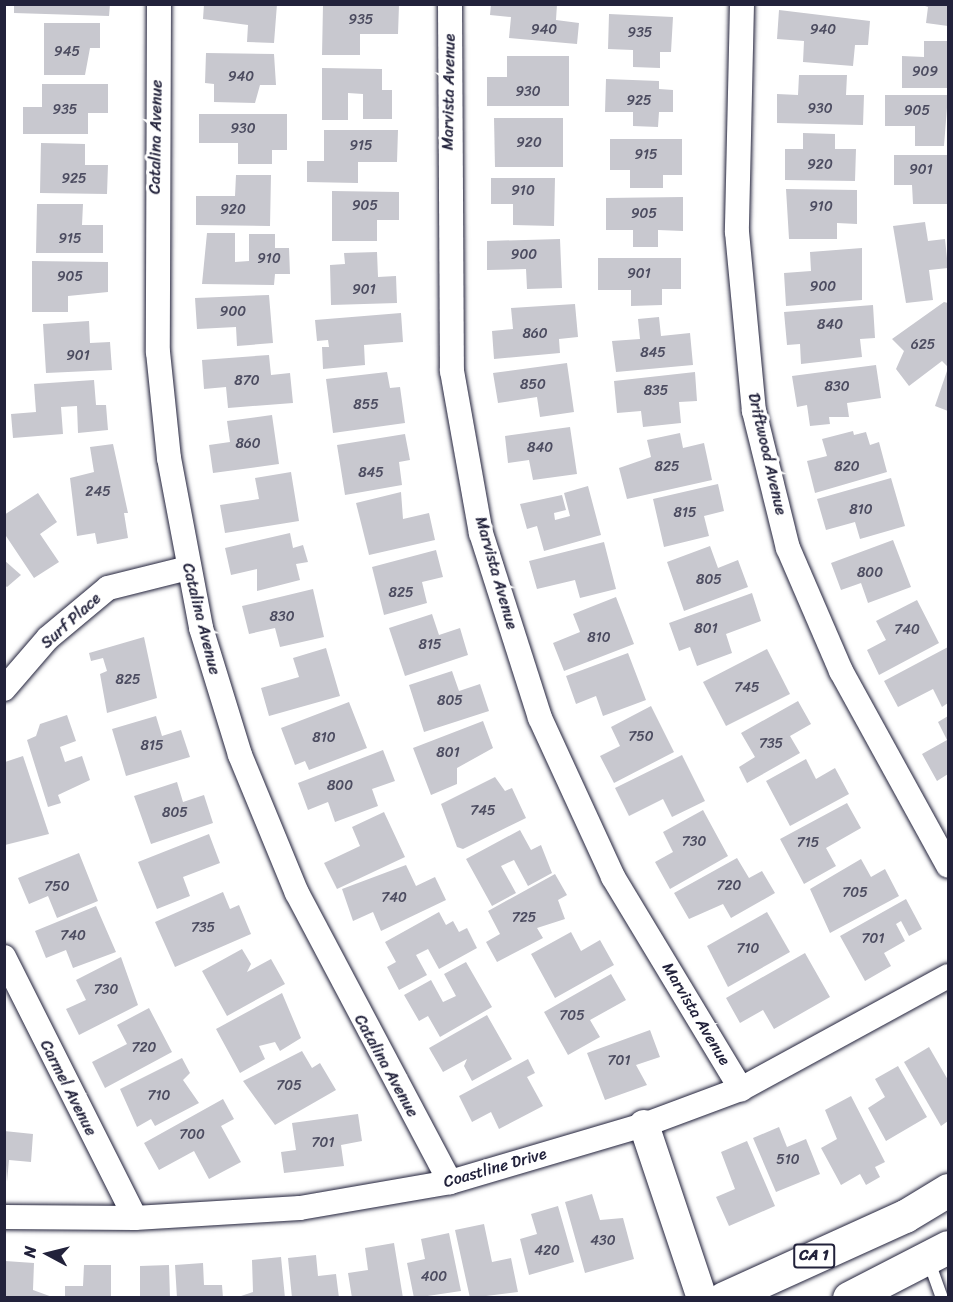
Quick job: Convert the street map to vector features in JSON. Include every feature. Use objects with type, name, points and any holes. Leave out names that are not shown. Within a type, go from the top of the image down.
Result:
[{"type":"highway","name":"CA 1","points":[[724,1298],[905,1216],[948,1190]]},
{"type":"highway","points":[[849,1298],[938,1253],[905,1216]]},
{"type":"street","name":"Catalina Avenue","points":[[159,4],[158,352],[188,568],[240,755],[297,893],[450,1182]]},
{"type":"street","name":"Marvista Avenue","points":[[450,4],[452,371],[482,533],[540,717],[613,877],[741,1089]]},
{"type":"street","name":"Driftwood Avenue","points":[[742,4],[737,232],[754,411],[792,558],[842,671],[948,866]]},
{"type":"street","name":"Surf Place","points":[[4,689],[48,638],[108,588],[188,568]]},
{"type":"street","name":"Carmel Avenue","points":[[4,957],[135,1218]]},
{"type":"street","name":"Coastline Drive","points":[[4,1217],[135,1218],[300,1208],[450,1182],[644,1125],[741,1089],[948,976]]},
{"type":"street","points":[[644,1125],[702,1298]]},
{"type":"lane","points":[[938,1253],[942,1298]]},
{"type":"building","points":[[14,4],[110,4],[109,16],[14,13]]},
{"type":"building","points":[[204,4],[277,4],[274,43],[247,42],[248,25],[203,19]]},
{"type":"building","points":[[491,4],[557,4],[556,20],[579,23],[577,44],[509,38],[511,17],[490,15]]},
{"type":"building","points":[[919,4],[948,4],[948,26],[926,23],[928,7]]},
{"type":"building","points":[[323,5],[399,5],[398,34],[360,34],[360,55],[322,55]]},
{"type":"building","points":[[779,10],[870,21],[868,45],[855,45],[853,66],[803,62],[804,41],[777,39]]},
{"type":"building","points":[[609,14],[673,17],[671,52],[660,52],[660,68],[633,67],[633,50],[608,49]]},
{"type":"building","points":[[44,23],[100,23],[100,48],[90,48],[85,75],[44,75]]},
{"type":"building","points":[[924,41],[948,41],[948,88],[902,88],[902,56],[924,57]]},
{"type":"building","points":[[206,53],[274,54],[276,85],[260,85],[255,103],[214,102],[214,84],[205,83]]},
{"type":"building","points":[[507,56],[569,56],[569,106],[487,106],[487,77],[507,77]]},
{"type":"building","points":[[322,68],[382,69],[382,90],[392,90],[392,119],[363,119],[363,94],[348,93],[348,120],[322,120]]},
{"type":"building","points":[[799,75],[847,75],[846,95],[864,95],[863,125],[777,123],[777,94],[798,95]]},
{"type":"building","points":[[606,79],[659,81],[659,89],[673,90],[673,112],[659,112],[658,127],[633,126],[633,112],[605,112]]},
{"type":"building","points":[[42,84],[108,84],[108,113],[88,113],[88,134],[23,134],[23,107],[42,107]]},
{"type":"building","points":[[885,95],[948,95],[944,146],[915,146],[915,126],[885,126]]},
{"type":"building","points":[[199,114],[287,114],[287,150],[272,150],[272,164],[238,164],[238,143],[199,143]]},
{"type":"building","points":[[494,118],[563,118],[563,167],[495,167]]},
{"type":"building","points":[[324,130],[398,130],[397,162],[358,162],[358,183],[307,182],[307,161],[324,161]]},
{"type":"building","points":[[803,133],[835,134],[835,149],[856,149],[855,181],[785,180],[785,149],[803,149]]},
{"type":"building","points":[[610,139],[682,139],[682,175],[663,175],[663,188],[630,188],[630,170],[610,170]]},
{"type":"building","points":[[41,143],[85,144],[85,165],[108,165],[107,194],[40,193]]},
{"type":"building","points":[[894,155],[948,155],[948,204],[913,204],[912,185],[894,185]]},
{"type":"building","points":[[236,175],[271,175],[270,226],[196,225],[196,196],[235,196]]},
{"type":"building","points":[[491,178],[555,178],[554,226],[513,225],[513,204],[491,204]]},
{"type":"building","points":[[786,189],[857,190],[857,224],[837,223],[837,239],[789,239]]},
{"type":"building","points":[[332,191],[399,192],[399,220],[377,220],[377,241],[332,241]]},
{"type":"building","points":[[683,197],[683,231],[658,230],[658,247],[633,247],[633,230],[606,230],[606,198]]},
{"type":"building","points":[[37,204],[83,204],[82,225],[103,225],[103,253],[36,253]]},
{"type":"building","points":[[925,222],[928,241],[945,239],[948,268],[929,270],[933,300],[906,303],[893,226]]},
{"type":"building","points":[[207,233],[235,233],[235,262],[249,261],[249,234],[275,234],[275,248],[289,248],[290,274],[275,274],[274,285],[202,284]]},
{"type":"building","points":[[560,239],[562,288],[527,289],[526,269],[487,270],[487,241]]},
{"type":"building","points":[[862,248],[862,300],[786,306],[784,273],[811,271],[810,252]]},
{"type":"building","points":[[377,252],[378,277],[396,276],[397,303],[331,305],[330,265],[345,264],[344,253]]},
{"type":"building","points":[[598,258],[681,258],[681,289],[662,289],[662,305],[631,306],[631,290],[598,290]]},
{"type":"building","points":[[32,261],[108,262],[108,292],[68,296],[68,312],[32,312]]},
{"type":"building","points":[[269,295],[273,343],[237,346],[236,327],[197,329],[195,298]]},
{"type":"building","points":[[944,302],[948,303],[948,367],[942,361],[909,386],[896,369],[904,351],[892,339]]},
{"type":"building","points":[[575,304],[578,337],[559,339],[560,353],[494,359],[492,331],[513,329],[511,308]]},
{"type":"building","points":[[873,305],[875,338],[860,339],[862,357],[801,364],[800,344],[787,345],[784,312]]},
{"type":"building","points":[[401,313],[403,342],[364,345],[365,365],[323,369],[322,347],[329,347],[328,340],[317,341],[315,320]]},
{"type":"building","points":[[659,317],[661,336],[690,333],[693,365],[616,372],[612,341],[640,339],[638,319]]},
{"type":"building","points":[[89,321],[90,343],[110,342],[112,370],[46,373],[43,324]]},
{"type":"building","points":[[269,355],[271,375],[290,373],[293,403],[228,408],[226,387],[204,389],[202,360]]},
{"type":"building","points":[[567,363],[574,412],[540,417],[537,397],[498,403],[493,373]]},
{"type":"building","points":[[876,365],[881,398],[847,403],[849,417],[829,417],[830,424],[810,426],[807,405],[797,407],[792,376]]},
{"type":"building","points":[[948,368],[948,411],[935,406]]},
{"type":"building","points":[[387,372],[390,388],[400,387],[405,423],[333,433],[326,379]]},
{"type":"building","points":[[695,372],[697,401],[679,402],[681,423],[643,427],[641,411],[617,413],[614,381]]},
{"type":"building","points":[[94,380],[96,405],[106,405],[108,430],[78,433],[77,406],[61,407],[63,434],[13,438],[11,414],[36,412],[34,384]]},
{"type":"building","points":[[272,415],[279,464],[213,473],[209,445],[230,442],[227,421]]},
{"type":"building","points":[[570,427],[577,474],[533,480],[529,460],[508,463],[505,436]]},
{"type":"building","points":[[853,431],[854,435],[866,432],[870,445],[879,442],[887,472],[815,493],[807,461],[827,456],[822,439]]},
{"type":"building","points":[[680,433],[683,448],[704,443],[712,480],[627,499],[619,468],[651,457],[647,440]]},
{"type":"building","points":[[405,434],[410,460],[399,462],[402,485],[345,495],[337,445]]},
{"type":"building","points":[[113,444],[128,513],[124,513],[128,538],[97,544],[95,533],[77,536],[70,478],[94,472],[90,447]]},
{"type":"building","points":[[291,472],[299,521],[225,533],[220,505],[259,499],[255,478]]},
{"type":"building","points":[[891,478],[905,526],[860,539],[855,522],[826,530],[817,499]]},
{"type":"building","points":[[718,484],[724,511],[704,516],[709,536],[664,547],[653,499]]},
{"type":"building","points":[[588,486],[601,535],[544,551],[537,526],[527,529],[520,504],[562,495],[566,510],[554,513],[555,520],[570,516],[564,493]]},
{"type":"building","points":[[401,492],[403,519],[429,513],[435,540],[369,555],[356,503]]},
{"type":"building","points":[[38,493],[57,522],[40,534],[59,562],[34,578],[4,533],[4,515]]},
{"type":"building","points":[[290,533],[293,548],[303,545],[308,562],[296,564],[300,580],[257,591],[257,569],[231,575],[225,548]]},
{"type":"building","points":[[893,540],[911,587],[868,603],[861,583],[841,590],[831,563]]},
{"type":"building","points":[[604,542],[616,589],[580,598],[575,580],[537,589],[529,561]]},
{"type":"building","points":[[710,546],[718,568],[738,560],[748,587],[684,611],[667,562]]},
{"type":"building","points":[[436,550],[443,577],[422,582],[427,603],[384,615],[372,567]]},
{"type":"building","points":[[4,560],[21,575],[7,587],[4,585]]},
{"type":"building","points":[[313,589],[324,637],[280,647],[275,628],[249,634],[242,606]]},
{"type":"building","points":[[752,593],[761,621],[726,634],[732,653],[697,666],[690,647],[679,651],[669,623]]},
{"type":"building","points":[[616,597],[634,644],[564,671],[553,643],[580,632],[573,614]]},
{"type":"building","points":[[917,600],[939,643],[879,675],[867,650],[886,640],[876,621]]},
{"type":"building","points":[[432,614],[439,635],[460,628],[468,655],[405,676],[389,628]]},
{"type":"building","points":[[144,637],[157,698],[107,713],[100,674],[107,671],[103,658],[91,661],[89,653]]},
{"type":"building","points":[[948,647],[948,703],[942,707],[933,689],[898,707],[884,681]]},
{"type":"building","points":[[326,648],[340,696],[269,716],[261,688],[299,677],[293,658]]},
{"type":"building","points":[[767,649],[790,694],[726,726],[703,682]]},
{"type":"building","points":[[628,653],[646,700],[603,716],[596,696],[576,704],[566,676]]},
{"type":"building","points":[[452,671],[459,691],[480,684],[489,711],[424,732],[409,685]]},
{"type":"building","points":[[798,701],[811,724],[790,736],[800,753],[747,783],[739,767],[755,757],[741,733]]},
{"type":"building","points":[[349,702],[367,748],[309,770],[305,761],[295,765],[281,728]]},
{"type":"building","points":[[651,706],[674,752],[614,783],[600,756],[620,746],[611,727]]},
{"type":"building","points":[[67,715],[76,741],[60,747],[65,762],[82,756],[90,780],[58,795],[61,803],[48,807],[27,740],[36,736],[40,724]]},
{"type":"building","points":[[156,716],[162,736],[181,730],[190,757],[126,776],[112,729]]},
{"type":"building","points":[[948,716],[948,774],[937,781],[922,754],[947,740],[938,722]]},
{"type":"building","points":[[483,721],[493,748],[457,768],[457,784],[431,795],[413,748]]},
{"type":"building","points":[[383,750],[395,781],[372,789],[378,806],[335,822],[328,802],[308,810],[298,783]]},
{"type":"building","points":[[682,755],[705,801],[672,817],[663,799],[629,816],[615,788]]},
{"type":"building","points":[[23,756],[49,834],[5,845],[5,762]]},
{"type":"building","points":[[806,759],[816,779],[835,768],[849,794],[790,826],[766,781]]},
{"type":"building","points":[[495,777],[505,791],[512,788],[526,818],[463,849],[457,847],[441,804]]},
{"type":"building","points":[[177,782],[183,802],[204,795],[213,823],[151,844],[134,796]]},
{"type":"building","points":[[847,803],[861,828],[826,848],[836,866],[804,884],[780,839]]},
{"type":"building","points":[[703,810],[728,856],[670,889],[655,862],[673,852],[663,832]]},
{"type":"building","points":[[384,812],[405,857],[337,889],[324,863],[360,846],[352,827]]},
{"type":"building","points":[[520,830],[531,850],[541,845],[552,873],[528,886],[514,860],[501,866],[516,893],[492,906],[466,859]]},
{"type":"building","points":[[209,834],[220,863],[183,877],[190,896],[157,909],[138,862]]},
{"type":"building","points":[[79,853],[98,901],[57,918],[48,896],[29,904],[18,878]]},
{"type":"building","points":[[737,858],[749,878],[762,871],[775,893],[731,918],[723,904],[689,919],[674,893]]},
{"type":"building","points":[[861,859],[871,877],[885,869],[899,896],[830,933],[810,889]]},
{"type":"building","points":[[406,865],[416,886],[435,877],[446,900],[381,931],[373,912],[353,921],[342,889]]},
{"type":"building","points":[[555,874],[567,895],[558,900],[565,919],[537,928],[543,938],[497,962],[486,942],[500,934],[488,911]]},
{"type":"building","points":[[223,892],[230,909],[239,905],[251,934],[175,967],[155,922]]},
{"type":"building","points":[[906,899],[922,929],[909,936],[901,921],[896,924],[905,941],[884,953],[891,966],[865,981],[840,936]]},
{"type":"building","points":[[96,906],[116,952],[73,968],[66,950],[46,958],[35,931]]},
{"type":"building","points":[[439,912],[446,925],[453,921],[459,932],[467,928],[477,948],[439,969],[428,949],[416,955],[427,975],[399,990],[387,967],[396,962],[385,942]]},
{"type":"building","points":[[767,912],[790,952],[728,987],[707,946]]},
{"type":"building","points":[[571,932],[581,951],[600,940],[614,965],[555,998],[531,954]]},
{"type":"building","points":[[242,949],[251,964],[247,972],[271,959],[285,984],[227,1016],[202,971]]},
{"type":"building","points":[[805,953],[830,997],[774,1029],[763,1010],[740,1023],[726,998]]},
{"type":"building","points":[[121,957],[138,1005],[79,1035],[66,1009],[86,1000],[76,980]]},
{"type":"building","points":[[466,962],[492,1007],[440,1037],[428,1016],[419,1021],[404,995],[431,980],[443,1002],[456,996],[444,974]]},
{"type":"building","points":[[611,974],[626,1000],[590,1020],[600,1037],[568,1055],[544,1012]]},
{"type":"building","points":[[282,993],[301,1038],[280,1051],[275,1042],[259,1046],[265,1059],[240,1073],[216,1029]]},
{"type":"building","points":[[149,1008],[172,1052],[105,1088],[92,1062],[127,1044],[117,1025]]},
{"type":"building","points":[[487,1015],[512,1059],[472,1081],[464,1066],[467,1059],[443,1072],[429,1048]]},
{"type":"building","points":[[650,1030],[660,1057],[636,1065],[647,1085],[605,1100],[587,1053]]},
{"type":"building","points":[[929,1047],[948,1080],[948,1121],[941,1126],[904,1062]]},
{"type":"building","points":[[302,1051],[312,1068],[320,1063],[336,1090],[275,1125],[243,1081]]},
{"type":"building","points":[[182,1058],[190,1073],[183,1080],[199,1103],[155,1126],[151,1119],[137,1127],[120,1089]]},
{"type":"building","points":[[528,1059],[535,1073],[527,1077],[543,1106],[499,1129],[491,1112],[472,1122],[459,1096]]},
{"type":"building","points":[[898,1066],[927,1117],[886,1141],[868,1108],[885,1097],[875,1079]]},
{"type":"building","points":[[851,1096],[885,1162],[875,1167],[880,1177],[866,1185],[860,1174],[841,1185],[821,1148],[837,1139],[825,1110]]},
{"type":"building","points":[[223,1099],[234,1119],[221,1126],[241,1162],[209,1179],[194,1151],[159,1170],[144,1143]]},
{"type":"building","points":[[358,1114],[362,1141],[341,1145],[344,1166],[284,1173],[281,1152],[296,1150],[292,1123]]},
{"type":"building","points":[[779,1127],[787,1147],[806,1139],[820,1174],[776,1192],[753,1138]]},
{"type":"building","points":[[4,1131],[33,1134],[31,1162],[9,1160],[7,1182]]},
{"type":"building","points":[[747,1141],[775,1206],[729,1226],[716,1197],[735,1189],[721,1152]]},
{"type":"building","points":[[592,1194],[600,1220],[623,1218],[634,1259],[585,1273],[565,1202]]},
{"type":"building","points":[[558,1206],[574,1262],[529,1275],[520,1239],[537,1234],[531,1214]]},
{"type":"building","points":[[484,1224],[492,1262],[511,1258],[518,1292],[470,1298],[455,1230]]},
{"type":"building","points":[[449,1233],[461,1291],[414,1298],[407,1263],[425,1259],[421,1239]]},
{"type":"building","points":[[394,1243],[403,1298],[352,1298],[348,1273],[368,1270],[365,1248]]},
{"type":"building","points":[[316,1255],[318,1276],[336,1274],[339,1298],[292,1298],[288,1258]]},
{"type":"building","points":[[281,1257],[285,1298],[235,1298],[253,1292],[252,1260]]},
{"type":"building","points":[[5,1261],[34,1263],[33,1290],[55,1298],[4,1298]]},
{"type":"building","points":[[203,1263],[204,1285],[222,1285],[223,1298],[177,1298],[175,1265]]},
{"type":"building","points":[[84,1265],[111,1265],[111,1298],[65,1298],[65,1286],[83,1286]]},
{"type":"building","points":[[169,1265],[170,1298],[140,1298],[140,1266]]}]
